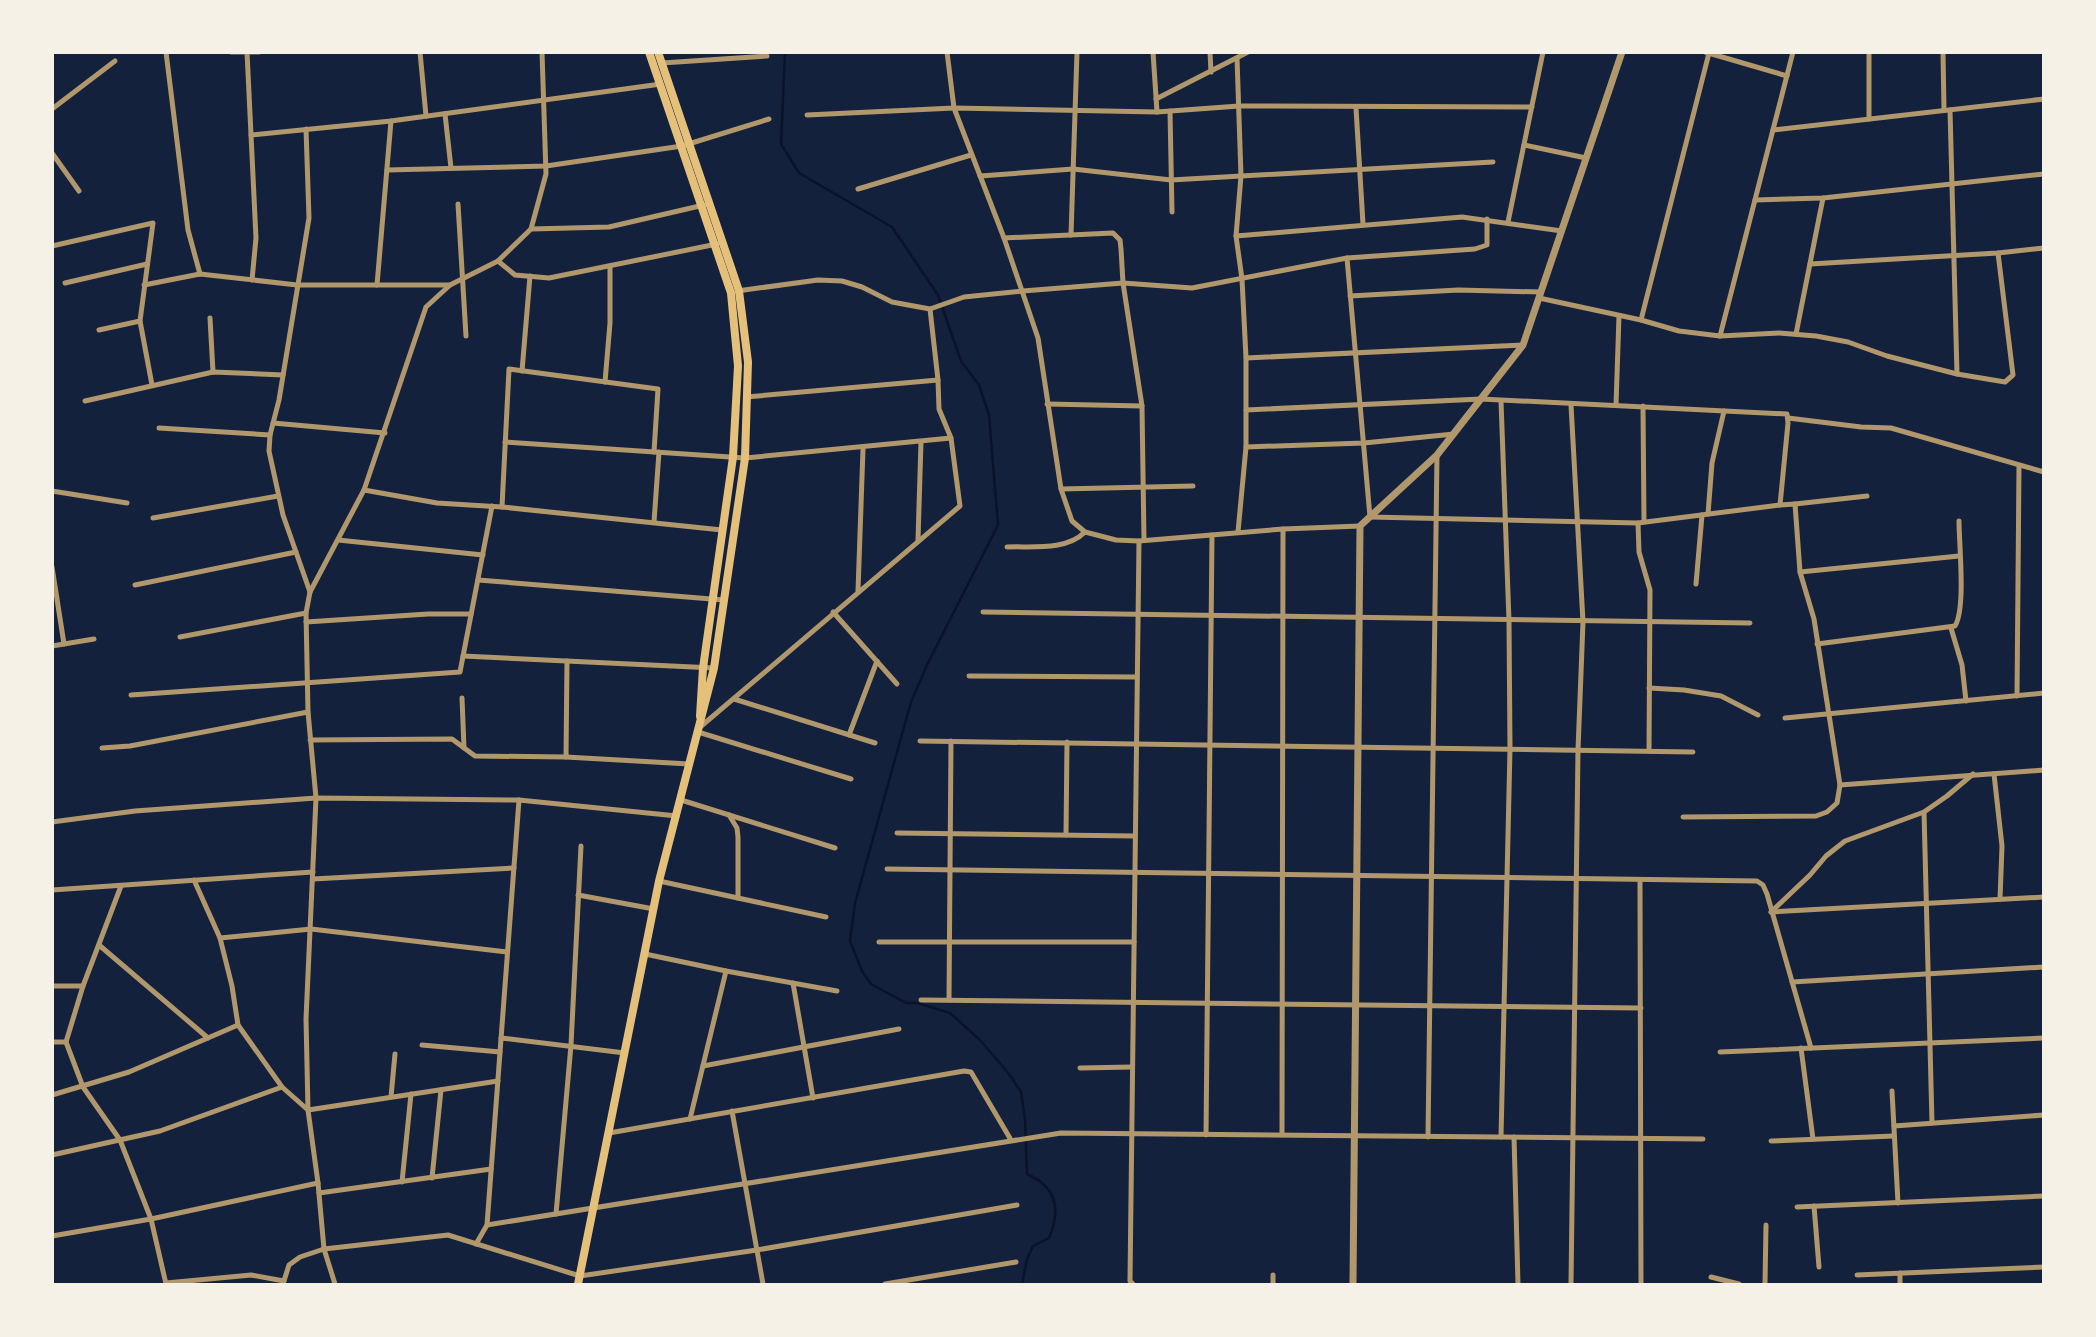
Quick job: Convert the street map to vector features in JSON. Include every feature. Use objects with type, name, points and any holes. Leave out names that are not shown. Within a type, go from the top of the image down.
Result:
[{"type":"main road","points":[[649,52],[686,144]]},
{"type":"main road","points":[[579,1280],[659,881],[714,668],[746,458],[748,362],[735,292],[658,52]]},
{"type":"main road","points":[[699,730],[703,668],[733,457],[738,366],[735,292]]},
{"type":"street","points":[[166,52],[188,230],[200,274]]},
{"type":"street","points":[[231,52],[259,52]]},
{"type":"street","points":[[420,52],[426,116]]},
{"type":"street","points":[[335,1284],[324,1250],[308,1110],[306,1019],[316,798],[308,712],[306,613],[310,592],[365,490],[426,307],[450,285],[498,261],[531,229],[546,174],[542,52]]},
{"type":"street","points":[[947,52],[954,108],[1004,238],[1038,338],[1061,489],[1072,521],[1086,532],[1116,540],[1141,541],[1238,532],[1360,526],[1437,455],[1523,345],[1622,52]]},
{"type":"street","points":[[1071,234],[1077,52]]},
{"type":"street","points":[[1153,52],[1157,112]]},
{"type":"street","points":[[1210,52],[1211,72]]},
{"type":"street","points":[[1156,99],[1248,52]]},
{"type":"street","points":[[1508,222],[1544,52]]},
{"type":"street","points":[[1720,336],[1793,52]]},
{"type":"street","points":[[1869,52],[1869,119]]},
{"type":"street","points":[[1943,52],[1951,184],[1956,374]]},
{"type":"street","points":[[247,53],[256,238],[252,279]]},
{"type":"street","points":[[1641,320],[1707,53],[1787,76]]},
{"type":"street","points":[[662,63],[767,56]]},
{"type":"street","points":[[1237,58],[1241,176],[1236,236],[1242,279],[1246,358],[1245,447],[1238,532]]},
{"type":"street","points":[[52,109],[115,61]]},
{"type":"street","points":[[251,135],[391,121],[661,84]]},
{"type":"street","points":[[1773,130],[2043,99]]},
{"type":"street","points":[[807,114],[954,108],[1157,112],[1238,106],[1532,107]]},
{"type":"street","points":[[1356,108],[1363,224]]},
{"type":"street","points":[[1170,111],[1172,212]]},
{"type":"street","points":[[445,114],[451,168]]},
{"type":"street","points":[[387,170],[546,166],[686,144],[769,119]]},
{"type":"street","points":[[376,285],[391,121]]},
{"type":"street","points":[[306,129],[309,218],[269,450],[278,496],[310,592]]},
{"type":"street","points":[[1524,145],[1586,158]]},
{"type":"street","points":[[52,153],[79,191]]},
{"type":"street","points":[[858,189],[971,155]]},
{"type":"street","points":[[979,176],[1073,169],[1171,180],[1493,162]]},
{"type":"street","points":[[1755,200],[1823,198],[2043,174]]},
{"type":"street","points":[[1796,334],[1823,198]]},
{"type":"street","points":[[458,204],[466,336]]},
{"type":"street","points":[[531,229],[609,227],[706,205]]},
{"type":"street","points":[[1236,236],[1462,217],[1562,231]]},
{"type":"street","points":[[735,292],[818,280],[842,281],[862,287],[892,302],[930,309],[964,297],[1023,291],[1124,283],[1192,288],[1347,258],[1484,247],[1487,245],[1486,219]]},
{"type":"street","points":[[52,246],[153,223],[139,321],[152,386]]},
{"type":"street","points":[[1004,238],[1071,234],[1116,235],[1121,249],[1142,405],[1143,487],[1138,615],[1133,942],[1131,1283],[1123,1284]]},
{"type":"street","points":[[498,261],[515,275],[549,278],[719,243]]},
{"type":"street","points":[[1810,264],[2043,248]]},
{"type":"street","points":[[1350,296],[1458,290],[1540,295],[1679,331],[1720,336],[1779,332],[1847,342],[1887,356],[1956,374],[2005,382],[2013,375],[1998,253]]},
{"type":"street","points":[[1347,258],[1370,517]]},
{"type":"street","points":[[65,283],[147,264]]},
{"type":"street","points":[[605,382],[610,323],[610,266]]},
{"type":"street","points":[[144,285],[200,274],[297,285],[450,285]]},
{"type":"street","points":[[522,371],[530,276]]},
{"type":"street","points":[[699,730],[833,612],[960,506],[951,438],[939,409],[930,309]]},
{"type":"street","points":[[1616,405],[1619,316]]},
{"type":"street","points":[[210,318],[213,372]]},
{"type":"street","points":[[99,330],[139,321]]},
{"type":"street","points":[[1246,358],[1523,345]]},
{"type":"street","points":[[502,507],[509,369],[658,389],[654,523]]},
{"type":"street","points":[[85,401],[213,372],[283,375]]},
{"type":"street","points":[[737,398],[938,380]]},
{"type":"street","points":[[1246,410],[1481,399],[1571,405],[1783,412],[1788,418],[1891,428],[2043,472]]},
{"type":"street","points":[[1500,1137],[1510,749],[1509,621],[1501,401]]},
{"type":"street","points":[[1047,404],[1142,405]]},
{"type":"street","points":[[1571,405],[1583,622],[1578,750],[1571,1284]]},
{"type":"street","points":[[1643,406],[1639,552],[1650,590],[1649,751]]},
{"type":"street","points":[[1696,584],[1712,463],[1724,411]]},
{"type":"street","points":[[1780,505],[1788,418]]},
{"type":"street","points":[[273,423],[385,433]]},
{"type":"street","points":[[159,428],[270,435]]},
{"type":"street","points":[[1245,447],[1364,443],[1454,434]]},
{"type":"street","points":[[505,442],[746,458],[863,449],[951,438]]},
{"type":"street","points":[[918,540],[921,442]]},
{"type":"street","points":[[858,591],[863,449]]},
{"type":"street","points":[[1428,1137],[1437,455]]},
{"type":"street","points":[[2017,696],[2019,467]]},
{"type":"street","points":[[1061,489],[1193,486]]},
{"type":"street","points":[[365,490],[437,503],[492,506],[722,530]]},
{"type":"street","points":[[52,491],[127,503]]},
{"type":"street","points":[[153,518],[278,496]]},
{"type":"street","points":[[1370,517],[1641,522],[1867,496]]},
{"type":"street","points":[[1683,817],[1816,816],[1837,803],[1839,785],[1814,619],[1800,572],[1795,504]]},
{"type":"street","points":[[131,695],[460,672],[492,506]]},
{"type":"street","points":[[1817,644],[1951,628],[1959,619],[1961,598],[1959,521]]},
{"type":"street","points":[[1353,1284],[1360,526]]},
{"type":"street","points":[[1282,1135],[1283,529]]},
{"type":"street","points":[[1007,547],[1068,544],[1078,540],[1086,532]]},
{"type":"street","points":[[1206,1135],[1212,535]]},
{"type":"street","points":[[338,540],[482,555]]},
{"type":"street","points":[[135,585],[296,552]]},
{"type":"street","points":[[1800,572],[1959,556]]},
{"type":"street","points":[[52,567],[64,644]]},
{"type":"street","points":[[478,580],[724,600]]},
{"type":"street","points":[[833,612],[897,684]]},
{"type":"street","points":[[983,612],[1750,623]]},
{"type":"street","points":[[180,637],[306,613]]},
{"type":"street","points":[[306,622],[471,614]]},
{"type":"street","points":[[1951,628],[1962,666],[1966,701]]},
{"type":"street","points":[[52,646],[94,639]]},
{"type":"street","points":[[463,656],[714,668]]},
{"type":"street","points":[[566,757],[567,661]]},
{"type":"street","points":[[849,735],[877,661]]},
{"type":"street","points":[[970,676],[1137,677]]},
{"type":"street","points":[[1649,688],[1721,696],[1758,715]]},
{"type":"street","points":[[1785,718],[2043,693]]},
{"type":"street","points":[[462,698],[464,748]]},
{"type":"street","points":[[734,699],[875,743]]},
{"type":"street","points":[[102,748],[130,746],[308,712]]},
{"type":"street","points":[[699,730],[851,779]]},
{"type":"street","points":[[310,740],[452,739],[475,756],[566,757],[690,764]]},
{"type":"street","points":[[920,741],[1693,752]]},
{"type":"street","points":[[949,1000],[951,741]]},
{"type":"street","points":[[1066,835],[1067,743]]},
{"type":"street","points":[[1839,785],[2043,770]]},
{"type":"street","points":[[1771,912],[1826,856],[1845,841],[1924,812],[1973,774]]},
{"type":"street","points":[[1994,774],[2002,846],[2000,899]]},
{"type":"street","points":[[52,822],[135,811],[316,798],[519,800],[677,816]]},
{"type":"street","points":[[475,1244],[487,1225],[519,800]]},
{"type":"street","points":[[681,800],[835,848]]},
{"type":"street","points":[[1924,812],[1932,1123]]},
{"type":"street","points":[[729,815],[737,828],[738,837],[738,898]]},
{"type":"street","points":[[897,833],[1135,836]]},
{"type":"street","points":[[556,1214],[570,1045],[581,846]]},
{"type":"street","points":[[52,890],[194,880],[514,868]]},
{"type":"street","points":[[887,869],[1757,881],[1763,886],[1811,1048]]},
{"type":"street","points":[[194,880],[220,938],[238,1025],[282,1087],[308,1110]]},
{"type":"street","points":[[1640,880],[1641,1284]]},
{"type":"street","points":[[659,881],[826,917]]},
{"type":"street","points":[[121,886],[83,986],[66,1042],[83,1087],[120,1140],[151,1219],[166,1284],[251,1275],[284,1283],[289,1265],[300,1257],[324,1250],[448,1235],[579,1280],[1017,1205]]},
{"type":"street","points":[[578,895],[654,909]]},
{"type":"street","points":[[1771,912],[2043,897]]},
{"type":"street","points":[[220,938],[311,929],[507,952]]},
{"type":"street","points":[[879,942],[1133,942]]},
{"type":"street","points":[[99,945],[208,1038]]},
{"type":"street","points":[[645,954],[837,991]]},
{"type":"street","points":[[1792,982],[2043,967]]},
{"type":"street","points":[[690,1119],[726,971]]},
{"type":"street","points":[[793,983],[813,1098]]},
{"type":"street","points":[[52,986],[83,986]]},
{"type":"street","points":[[921,1000],[1641,1009]]},
{"type":"street","points":[[52,1095],[129,1072],[238,1025]]},
{"type":"street","points":[[703,1066],[899,1029]]},
{"type":"street","points":[[501,1038],[625,1053]]},
{"type":"street","points":[[1720,1052],[2043,1038]]},
{"type":"street","points":[[52,1042],[66,1042]]},
{"type":"street","points":[[422,1045],[500,1052]]},
{"type":"street","points":[[1801,1048],[1813,1139]]},
{"type":"street","points":[[391,1097],[395,1054]]},
{"type":"street","points":[[1080,1068],[1132,1067]]},
{"type":"street","points":[[609,1133],[971,1072],[1011,1140]]},
{"type":"street","points":[[308,1110],[498,1081]]},
{"type":"street","points":[[52,1155],[160,1131],[282,1087]]},
{"type":"street","points":[[432,1178],[441,1090]]},
{"type":"street","points":[[1892,1091],[1898,1203]]},
{"type":"street","points":[[402,1182],[411,1094]]},
{"type":"street","points":[[732,1111],[763,1284]]},
{"type":"street","points":[[1894,1126],[2043,1115]]},
{"type":"street","points":[[487,1225],[1060,1133],[1703,1139]]},
{"type":"street","points":[[1771,1141],[1894,1136]]},
{"type":"street","points":[[1514,1137],[1518,1284]]},
{"type":"street","points":[[319,1193],[491,1169]]},
{"type":"street","points":[[52,1236],[151,1219],[318,1183]]},
{"type":"street","points":[[1797,1207],[2043,1196]]},
{"type":"street","points":[[1814,1206],[1819,1267]]},
{"type":"street","points":[[1765,1284],[1766,1225]]},
{"type":"street","points":[[885,1284],[1016,1262]]},
{"type":"street","points":[[1857,1275],[2043,1267]]},
{"type":"street","points":[[1900,1273],[1900,1284]]},
{"type":"street","points":[[1273,1275],[1273,1284]]},
{"type":"street","points":[[1711,1277],[1734,1284]]},
{"type":"waterway","points":[[785,52],[781,144],[799,173],[892,227],[938,295],[961,361],[979,385],[989,415],[998,525],[911,702],[855,903],[850,941],[862,971],[871,984],[906,1003],[917,1003],[950,1013],[980,1040],[1021,1092],[1027,1174],[1045,1186],[1054,1200],[1055,1209],[1049,1238],[1033,1246],[1027,1259],[1022,1284]]}]
